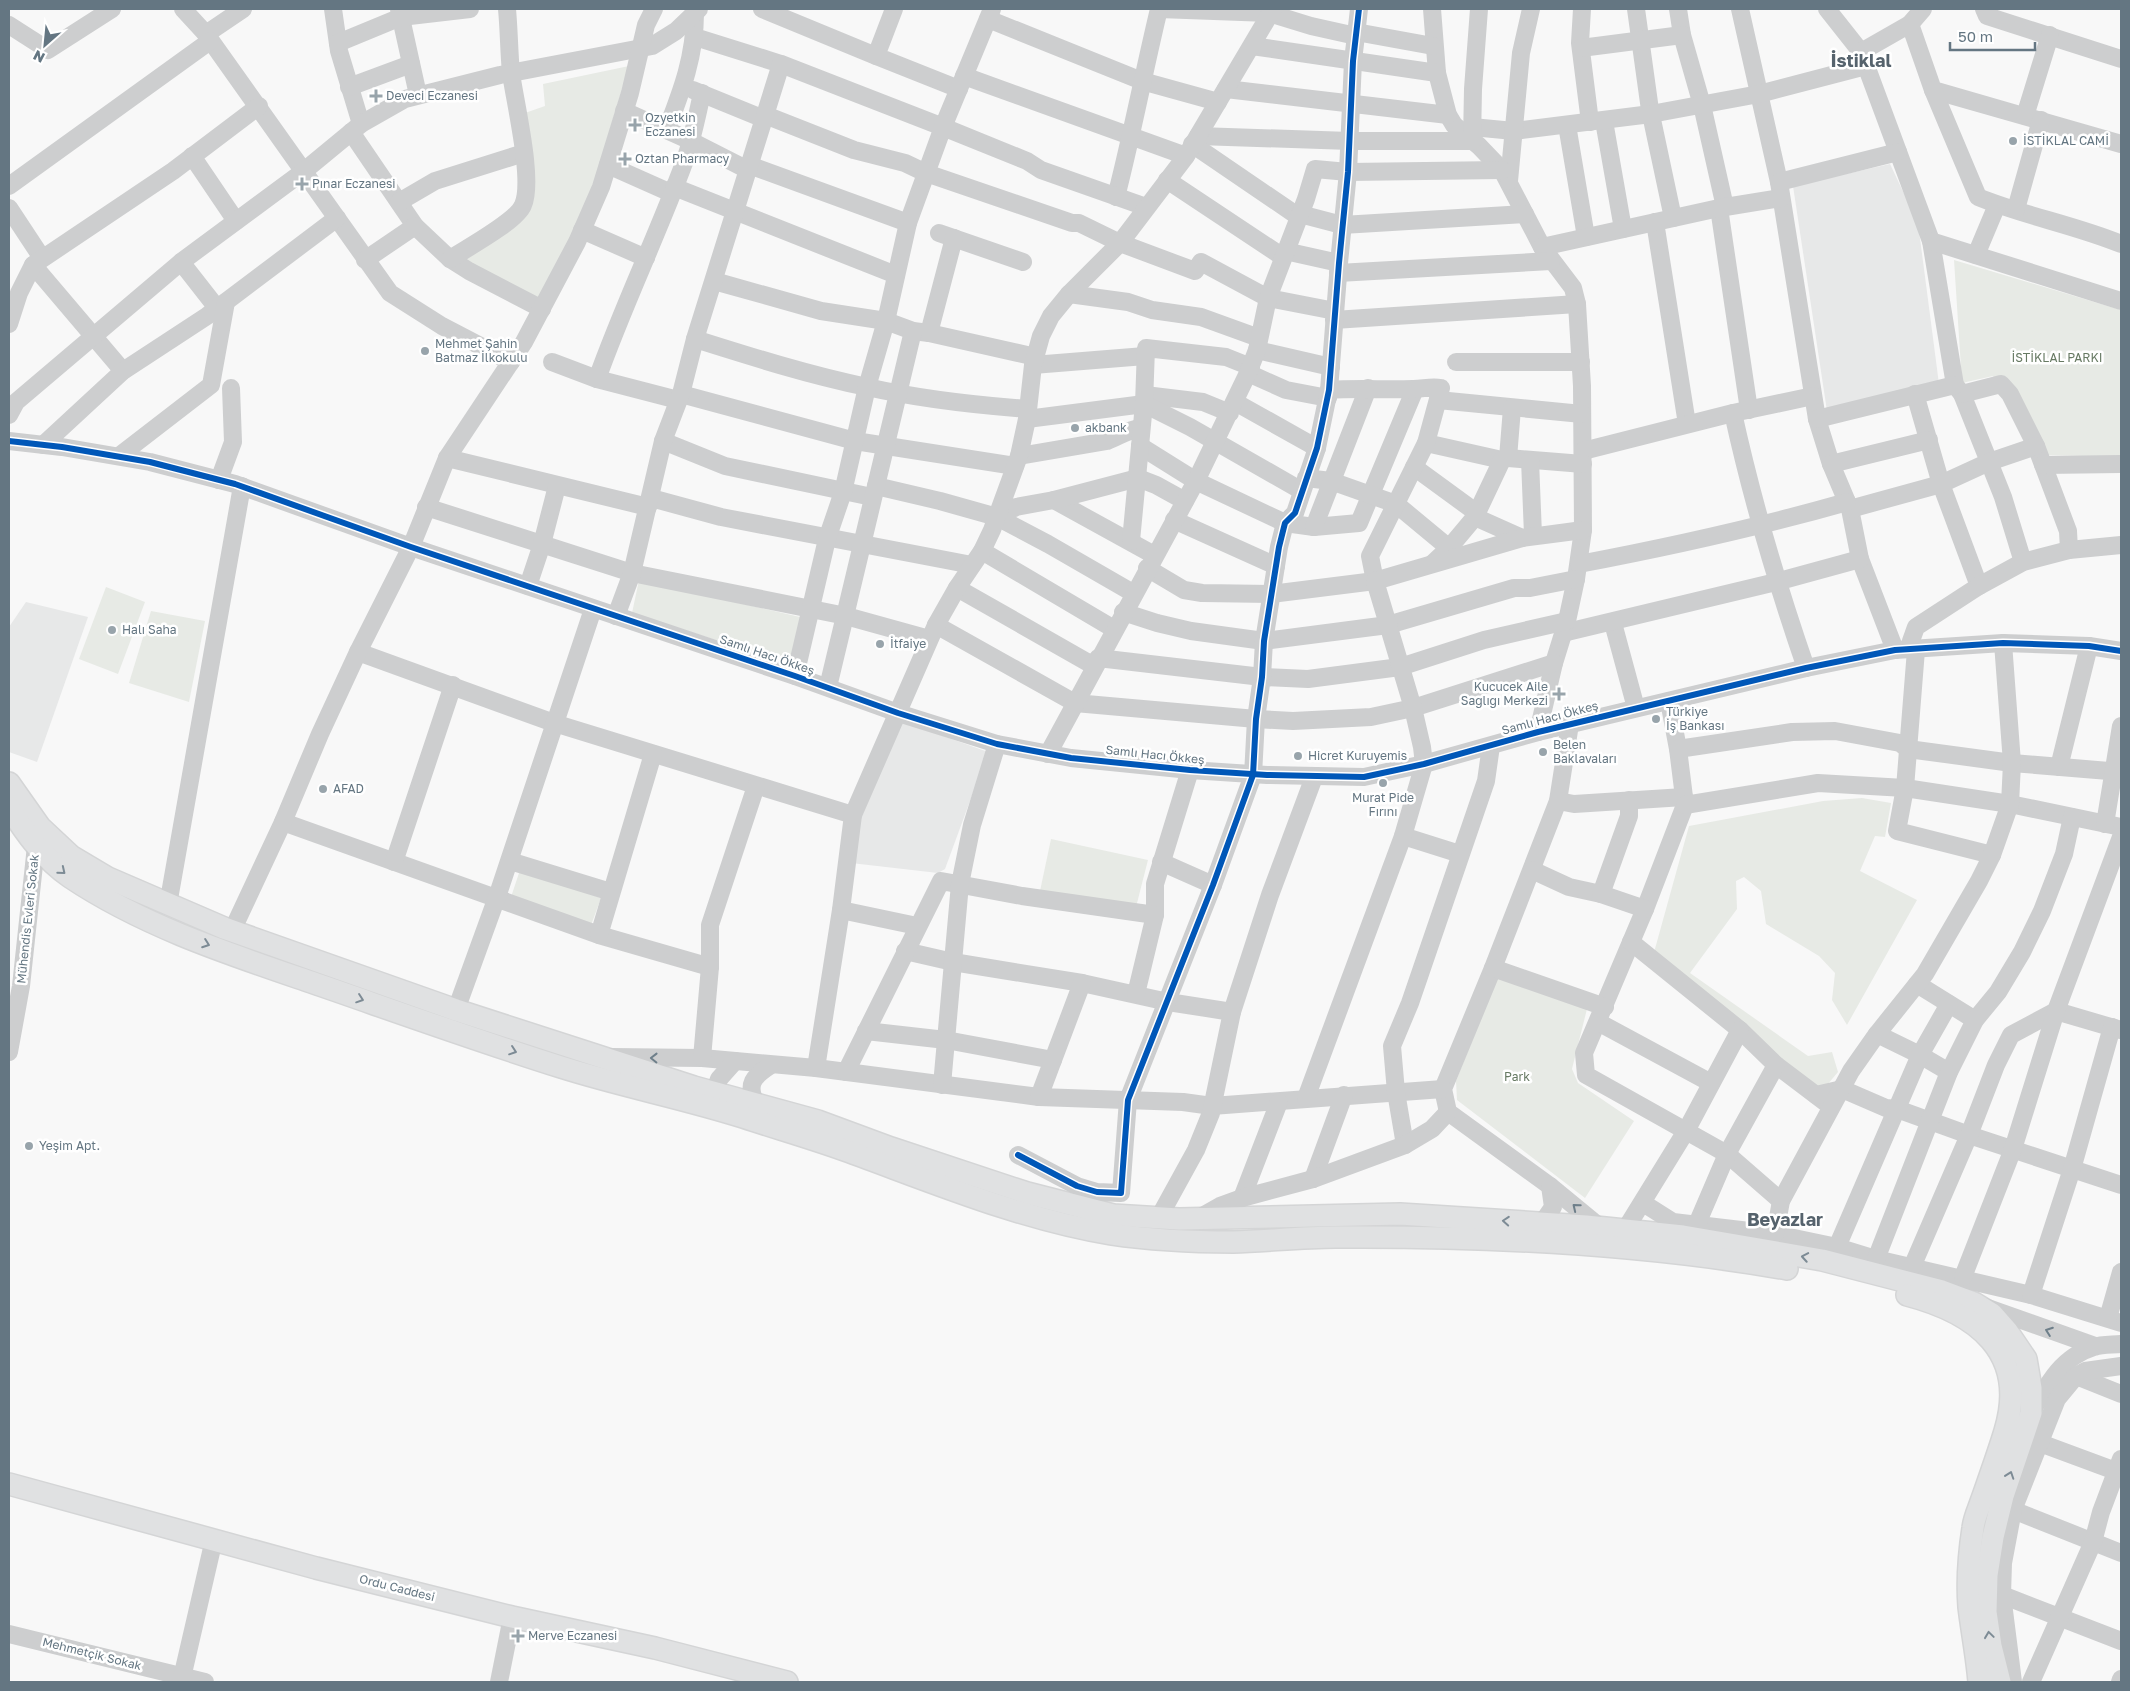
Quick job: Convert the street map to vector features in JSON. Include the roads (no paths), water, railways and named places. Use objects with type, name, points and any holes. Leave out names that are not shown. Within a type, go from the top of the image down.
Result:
[{"type":"main road","points":[[9,783],[40,827],[71,856],[108,878],[168,905],[232,931],[456,1010],[601,1057],[956,1191],[1040,1217],[1110,1234],[1177,1241],[1235,1242],[1360,1237],[1595,1245],[1762,1265],[1846,1279],[1925,1300],[1976,1325],[1997,1345],[2006,1366],[2011,1388],[2006,1429],[1973,1525],[1968,1565],[1969,1607],[1979,1682]]},
{"type":"main road","points":[[9,807],[46,858],[69,876],[100,895],[176,933],[282,972],[565,1068],[712,1100],[757,1105],[818,1121],[890,1148],[1026,1193],[1113,1215],[1197,1219],[1400,1214],[1625,1230],[1683,1236],[1822,1260],[1942,1291],[1974,1303],[1997,1320],[2026,1359],[2031,1388],[2031,1413],[2003,1496],[1993,1537],[1987,1575],[1986,1612],[1991,1646],[2000,1682]]},
{"type":"main road","name":"Ordu Caddesi","points":[[9,1484],[511,1621],[655,1648],[787,1682]]},
{"type":"main road","name":"Ordu Caddesi","points":[[9,1495],[212,1548],[752,1682]]},
{"type":"street","points":[[183,9],[208,38],[259,106],[365,260],[390,293],[442,326],[511,362]]},
{"type":"street","points":[[9,186],[208,38],[244,9]]},
{"type":"street","points":[[333,9],[338,43],[350,86],[356,128],[415,226],[450,259],[542,309]]},
{"type":"street","points":[[338,43],[400,13],[470,9]]},
{"type":"street","points":[[450,259],[514,217],[523,205],[526,191],[524,153],[511,73],[508,9]]},
{"type":"street","points":[[232,931],[283,822],[320,734],[358,652],[411,547],[446,458],[511,362],[542,309],[582,230],[608,165],[646,25],[654,9]]},
{"type":"street","points":[[762,9],[876,56],[1131,138],[1192,146],[1350,141],[1514,131],[1597,122],[1702,105],[1759,94],[1864,59],[1910,24],[1923,9]]},
{"type":"street","points":[[876,56],[894,9]]},
{"type":"street","points":[[1116,197],[1159,9],[1270,10],[1311,26],[1433,46]]},
{"type":"street","points":[[1018,1155],[1077,1186],[1097,1192],[1121,1193],[1128,1100],[1168,1002],[1254,775],[1256,719],[1262,677],[1264,641],[1276,566],[1285,522],[1295,513],[1317,448],[1328,394],[1348,172],[1353,61],[1359,9]]},
{"type":"street","points":[[1432,9],[1433,46],[1437,74],[1448,115],[1454,125],[1472,134],[1506,176],[1547,254],[1573,288],[1577,304],[1581,362],[1583,530],[1577,571],[1565,627],[1554,663],[1538,732]]},
{"type":"street","points":[[1472,134],[1472,90],[1479,9]]},
{"type":"street","points":[[1506,176],[1514,131],[1521,52],[1531,9]]},
{"type":"street","points":[[1582,9],[1581,48],[1623,229]]},
{"type":"street","points":[[1636,9],[1651,114],[1673,218]]},
{"type":"street","points":[[1678,9],[1682,35],[1702,105],[1722,207],[1741,411],[1744,464],[1762,524],[1776,582],[1806,668]]},
{"type":"street","points":[[1740,9],[1780,190],[1817,419],[1831,464],[1849,506],[1860,559],[1895,650]]},
{"type":"street","points":[[1984,9],[1987,16],[2012,16],[2050,35],[2121,59]]},
{"type":"street","points":[[816,1068],[841,910],[853,815],[932,632],[957,588],[977,558],[996,517],[1017,461],[1028,414],[1034,361],[1041,336],[1051,316],[1068,294],[1120,243],[1192,146],[1252,46],[1270,10]]},
{"type":"street","points":[[11,33],[48,50],[103,11]]},
{"type":"street","points":[[9,415],[16,402],[181,262],[304,171],[356,128],[405,99],[511,73],[640,49],[662,41],[676,31],[697,11]]},
{"type":"street","points":[[667,129],[683,86],[695,37],[697,11]]},
{"type":"street","points":[[1834,11],[1864,59],[1931,241],[1959,390],[1990,462],[2023,562]]},
{"type":"street","points":[[400,13],[418,95]]},
{"type":"street","points":[[795,676],[812,610],[827,539],[843,492],[867,387],[886,321],[908,223],[943,127],[990,14],[1142,81],[1222,95],[1351,104],[1448,115]]},
{"type":"street","points":[[1910,24],[1933,90],[1978,197],[1997,205],[2016,209],[2121,244]]},
{"type":"street","points":[[1581,48],[1682,35]]},
{"type":"street","points":[[2016,209],[2050,35]]},
{"type":"street","points":[[695,37],[781,64],[1027,161],[1041,170],[1146,207]]},
{"type":"street","points":[[1252,46],[1437,74]]},
{"type":"street","points":[[350,86],[411,64]]},
{"type":"street","points":[[616,616],[632,573],[664,441],[680,397],[695,339],[781,64]]},
{"type":"street","points":[[683,86],[854,150],[905,163],[926,173],[1079,224],[1120,243],[1195,271],[1201,262],[1268,298],[1334,316],[1577,304]]},
{"type":"street","points":[[1933,90],[2121,144]]},
{"type":"street","points":[[597,379],[613,333],[646,258],[691,141],[702,94]]},
{"type":"street","points":[[9,324],[12,289],[34,266],[192,156],[259,106]]},
{"type":"street","points":[[624,111],[748,167],[908,223]]},
{"type":"street","points":[[1568,125],[1586,237]]},
{"type":"street","points":[[1192,146],[1299,215],[1342,225],[1525,214]]},
{"type":"street","points":[[1167,180],[1284,254],[1338,268],[1547,254],[1586,237],[1722,207],[1898,152]]},
{"type":"street","points":[[399,202],[435,181],[524,153]]},
{"type":"street","points":[[192,156],[236,221]]},
{"type":"street","points":[[608,165],[672,190],[735,210],[896,275]]},
{"type":"street","points":[[1048,754],[1133,593],[1196,481],[1250,370],[1268,298],[1315,170],[1506,176]]},
{"type":"street","points":[[1976,255],[1997,205]]},
{"type":"street","points":[[9,208],[34,266],[123,371]]},
{"type":"street","points":[[43,444],[123,371],[221,305],[337,218]]},
{"type":"street","points":[[1655,222],[1687,424]]},
{"type":"street","points":[[365,260],[415,226]]},
{"type":"street","points":[[582,230],[646,258]]},
{"type":"street","points":[[828,688],[864,544],[874,492],[900,392],[921,332],[947,235],[1023,262]]},
{"type":"street","points":[[1931,241],[2121,301]]},
{"type":"street","points":[[181,262],[221,305]]},
{"type":"street","points":[[714,281],[821,311],[886,321],[1034,361],[1145,356]]},
{"type":"street","points":[[1068,294],[1128,302],[1152,310],[1201,317],[1258,344],[1331,367]]},
{"type":"street","points":[[118,456],[211,385],[221,305]]},
{"type":"street","points":[[695,339],[786,367],[867,387],[1028,414],[1144,400],[1203,402],[1232,408],[1317,448]]},
{"type":"street","points":[[1131,541],[1138,478],[1146,348],[1226,357],[1286,390],[1328,394],[1368,388],[1441,388],[1426,443],[1370,556]]},
{"type":"street","points":[[552,362],[597,379],[680,397],[856,441],[1017,461],[1107,441],[1121,436],[1128,430],[1141,428]]},
{"type":"street","points":[[1456,362],[1581,362]]},
{"type":"street","points":[[1817,419],[1915,394],[2001,384],[2010,394],[2036,446],[2068,531],[2070,550]]},
{"type":"street","points":[[218,480],[232,442],[231,388]]},
{"type":"street","points":[[1314,527],[1368,388]]},
{"type":"street","points":[[1359,523],[1415,389]]},
{"type":"street","points":[[1915,394],[1941,484],[1979,586]]},
{"type":"street","points":[[1426,443],[1505,459],[1530,460],[1583,457],[1687,424],[1813,396]]},
{"type":"street","points":[[1144,400],[1216,442],[1304,484],[1331,481],[1396,504],[1449,548]]},
{"type":"street","points":[[1438,400],[1582,414]]},
{"type":"street","points":[[1429,566],[1449,548],[1476,515],[1505,459],[1512,408]]},
{"type":"street","points":[[1831,464],[1929,440]]},
{"type":"street","name":"Samlı Hacı Ökkeş","points":[[9,441],[43,444],[150,462],[242,486],[411,547],[795,676],[898,713],[997,744],[1071,758],[1190,770],[1254,775],[1364,777],[1424,764],[1538,732],[1636,708],[1806,668],[1895,650],[2003,643],[2089,646],[2121,651]]},
{"type":"street","points":[[664,441],[725,466],[843,492],[874,492],[940,501],[996,517],[1048,544],[1133,593]]},
{"type":"street","points":[[1140,446],[1196,481],[1285,522],[1314,527],[1359,523]]},
{"type":"street","points":[[1123,612],[1191,631],[1264,641],[1388,625],[1514,588],[1530,588],[1577,571],[1642,552],[1941,484],[1990,462],[2036,446]]},
{"type":"street","points":[[446,458],[557,486],[649,502],[827,539],[977,558],[1114,629]]},
{"type":"street","points":[[1527,536],[1530,460]]},
{"type":"street","points":[[2042,465],[2121,464]]},
{"type":"street","points":[[1414,467],[1476,515],[1527,536]]},
{"type":"street","points":[[996,517],[1016,507],[1054,500],[1138,478],[1156,485],[1185,501]]},
{"type":"street","points":[[168,905],[242,486]]},
{"type":"street","points":[[528,586],[542,544],[557,486]]},
{"type":"street","points":[[1054,500],[1131,541],[1171,583],[1192,592],[1271,594],[1376,581],[1527,536],[1583,530]]},
{"type":"street","points":[[426,507],[632,573],[812,610],[932,632],[1074,703],[1293,721],[1371,718],[1413,708],[1554,663]]},
{"type":"street","points":[[1174,520],[1276,566]]},
{"type":"street","points":[[1306,1098],[1403,836],[1424,764],[1413,708],[1388,625],[1363,527],[1359,523]]},
{"type":"street","points":[[1992,855],[1897,830],[1905,788],[1916,650],[1911,641],[1916,627],[1979,586],[2023,562],[2070,550],[2121,545]]},
{"type":"street","points":[[957,588],[1096,662],[1262,677],[1308,679],[1400,667],[1484,640],[1565,627],[1613,623],[1860,559]]},
{"type":"street","points":[[456,1010],[510,861],[593,609]]},
{"type":"street","points":[[1613,623],[1636,708]]},
{"type":"street","points":[[1775,1234],[1781,1201],[1831,1107],[1877,1034],[1917,984],[1979,881],[1992,855],[2010,804],[2012,764],[2003,643]]},
{"type":"street","points":[[2059,767],[2089,646]]},
{"type":"street","points":[[358,652],[554,723],[853,815]]},
{"type":"street","points":[[394,862],[453,685]]},
{"type":"street","points":[[1668,701],[1678,749],[1684,801],[1645,909],[1584,1053],[1586,1075],[1727,1154],[1781,1201]]},
{"type":"street","points":[[1570,724],[1558,801],[1493,968],[1443,1089],[1448,1112],[1550,1186],[1601,1228]]},
{"type":"street","points":[[1558,801],[1574,804],[1629,800],[1684,801],[1818,784],[1905,788],[2010,804],[2113,826],[2121,726]]},
{"type":"street","points":[[1678,749],[1792,732],[1834,731],[1900,744],[1908,749],[2012,764],[2118,772]]},
{"type":"street","points":[[942,1085],[960,884],[972,825],[997,744]]},
{"type":"street","points":[[1405,1145],[1396,1092],[1392,1046],[1410,1003],[1486,781],[1491,746]]},
{"type":"street","points":[[599,935],[653,754]]},
{"type":"street","points":[[1136,994],[1155,915],[1155,884],[1190,770]]},
{"type":"street","points":[[1161,1218],[1163,1210],[1196,1150],[1211,1114],[1232,1012],[1270,895],[1314,777]]},
{"type":"street","points":[[702,1058],[710,967],[710,925],[756,786]]},
{"type":"street","points":[[1601,894],[1629,816],[1629,800]]},
{"type":"street","points":[[1876,1259],[1949,1072],[1975,1020],[1998,992],[2022,952],[2042,911],[2064,854],[2072,817]]},
{"type":"street","points":[[283,822],[599,935],[710,967]]},
{"type":"street","points":[[1403,836],[1460,854]]},
{"type":"street","points":[[1963,1278],[2013,1149],[2056,1011],[2121,837]]},
{"type":"street","name":"Mühendis Evleri Sokak","points":[[9,1052],[21,986],[30,887],[36,846]]},
{"type":"street","points":[[510,861],[611,892]]},
{"type":"street","points":[[1161,862],[1213,885]]},
{"type":"street","points":[[1532,870],[1569,887],[1601,894],[1645,909]]},
{"type":"street","points":[[846,1072],[905,950],[941,881],[1022,896],[1155,915]]},
{"type":"street","points":[[841,910],[917,926]]},
{"type":"street","points":[[1631,942],[1740,1030],[1776,1064],[1831,1107]]},
{"type":"street","points":[[905,950],[952,962],[1082,983],[1168,1002],[1232,1012]]},
{"type":"street","points":[[1493,968],[1601,1014],[1711,1083]]},
{"type":"street","points":[[1039,1097],[1082,983]]},
{"type":"street","points":[[1917,984],[1975,1020]]},
{"type":"street","points":[[1837,1247],[1920,1055],[1950,1004]]},
{"type":"street","points":[[1912,1267],[1969,1135],[1996,1065],[2011,1035],[2056,1011],[2117,1029],[2031,1295]]},
{"type":"street","points":[[1625,1230],[1686,1131],[1740,1030]]},
{"type":"street","points":[[866,1032],[946,1040],[1053,1060]]},
{"type":"street","points":[[1877,1034],[1949,1072]]},
{"type":"street","points":[[601,1057],[702,1058],[816,1068],[1039,1097],[1183,1102],[1212,1106],[1443,1089]]},
{"type":"street","points":[[712,1100],[719,1079],[736,1061]]},
{"type":"street","points":[[1697,1224],[1727,1154],[1776,1064]]},
{"type":"street","points":[[757,1105],[753,1098],[752,1081],[757,1074],[772,1065]]},
{"type":"street","points":[[1816,1095],[1842,1089],[1886,1108],[1897,1109],[2121,1185]]},
{"type":"street","points":[[1313,1179],[1344,1095]]},
{"type":"street","points":[[1242,1198],[1279,1102]]},
{"type":"street","points":[[1197,1219],[1220,1206],[1242,1198],[1313,1179],[1405,1145],[1432,1129],[1448,1112]]},
{"type":"street","points":[[1542,1223],[1553,1207],[1550,1186]]},
{"type":"street","points":[[1643,1203],[1673,1222],[1775,1234],[1837,1247],[1876,1259],[2031,1295],[2115,1320],[2121,1272]]},
{"type":"street","points":[[1974,1303],[2095,1346],[2121,1344]]},
{"type":"street","points":[[2031,1413],[2050,1380],[2063,1364],[2095,1346]]},
{"type":"street","points":[[2013,1682],[2002,1595],[2003,1563],[2013,1510],[2057,1400],[2076,1376],[2085,1371],[2121,1366]]},
{"type":"street","points":[[2076,1376],[2121,1394]]},
{"type":"street","points":[[2031,1682],[2092,1542],[2120,1468],[2040,1443]]},
{"type":"street","points":[[2013,1510],[2121,1553]]},
{"type":"street","points":[[181,1679],[212,1548]]},
{"type":"street","points":[[2002,1595],[2121,1641]]},
{"type":"street","points":[[499,1682],[511,1621]]},
{"type":"street","name":"Mehmetçik Sokak","points":[[9,1634],[181,1679],[205,1682]]},
{"type":"place","name":"Deveci Eczanesi","points":[[376,96]]},
{"type":"place","name":"Ozyetkin Eczanesi","points":[[635,125]]},
{"type":"place","name":"İSTİKLAL CAMİ","points":[[2013,141]]},
{"type":"place","name":"Oztan Pharmacy","points":[[625,159]]},
{"type":"place","name":"Pınar Eczanesi","points":[[302,184]]},
{"type":"place","name":"Mehmet Şahin Batmaz İlkokulu","points":[[425,351]]},
{"type":"place","name":"akbank","points":[[1075,428]]},
{"type":"place","name":"Halı Saha","points":[[112,630]]},
{"type":"place","name":"İtfaiye","points":[[880,644]]},
{"type":"place","name":"Kucucek Aile Saglıgı Merkezi","points":[[1559,694]]},
{"type":"place","name":"Türkiye İş Bankası","points":[[1656,719]]},
{"type":"place","name":"Belen Baklavaları","points":[[1543,752]]},
{"type":"place","name":"Hicret Kuruyemis","points":[[1298,756]]},
{"type":"place","name":"Murat Pide Fırını","points":[[1383,783]]},
{"type":"place","name":"AFAD","points":[[323,789]]},
{"type":"place","name":"Yeşim Apt.","points":[[29,1146]]},
{"type":"place","name":"Merve Eczanesi","points":[[518,1636]]},
{"type":"district","name":"İstiklal","points":[[1861,61]]},
{"type":"district","name":"Beyazlar","points":[[1785,1220]]},
{"type":"park label","name":"İSTİKLAL PARKI","points":[[2057,358]]},
{"type":"park label","name":"Park","points":[[1517,1077]]}]
